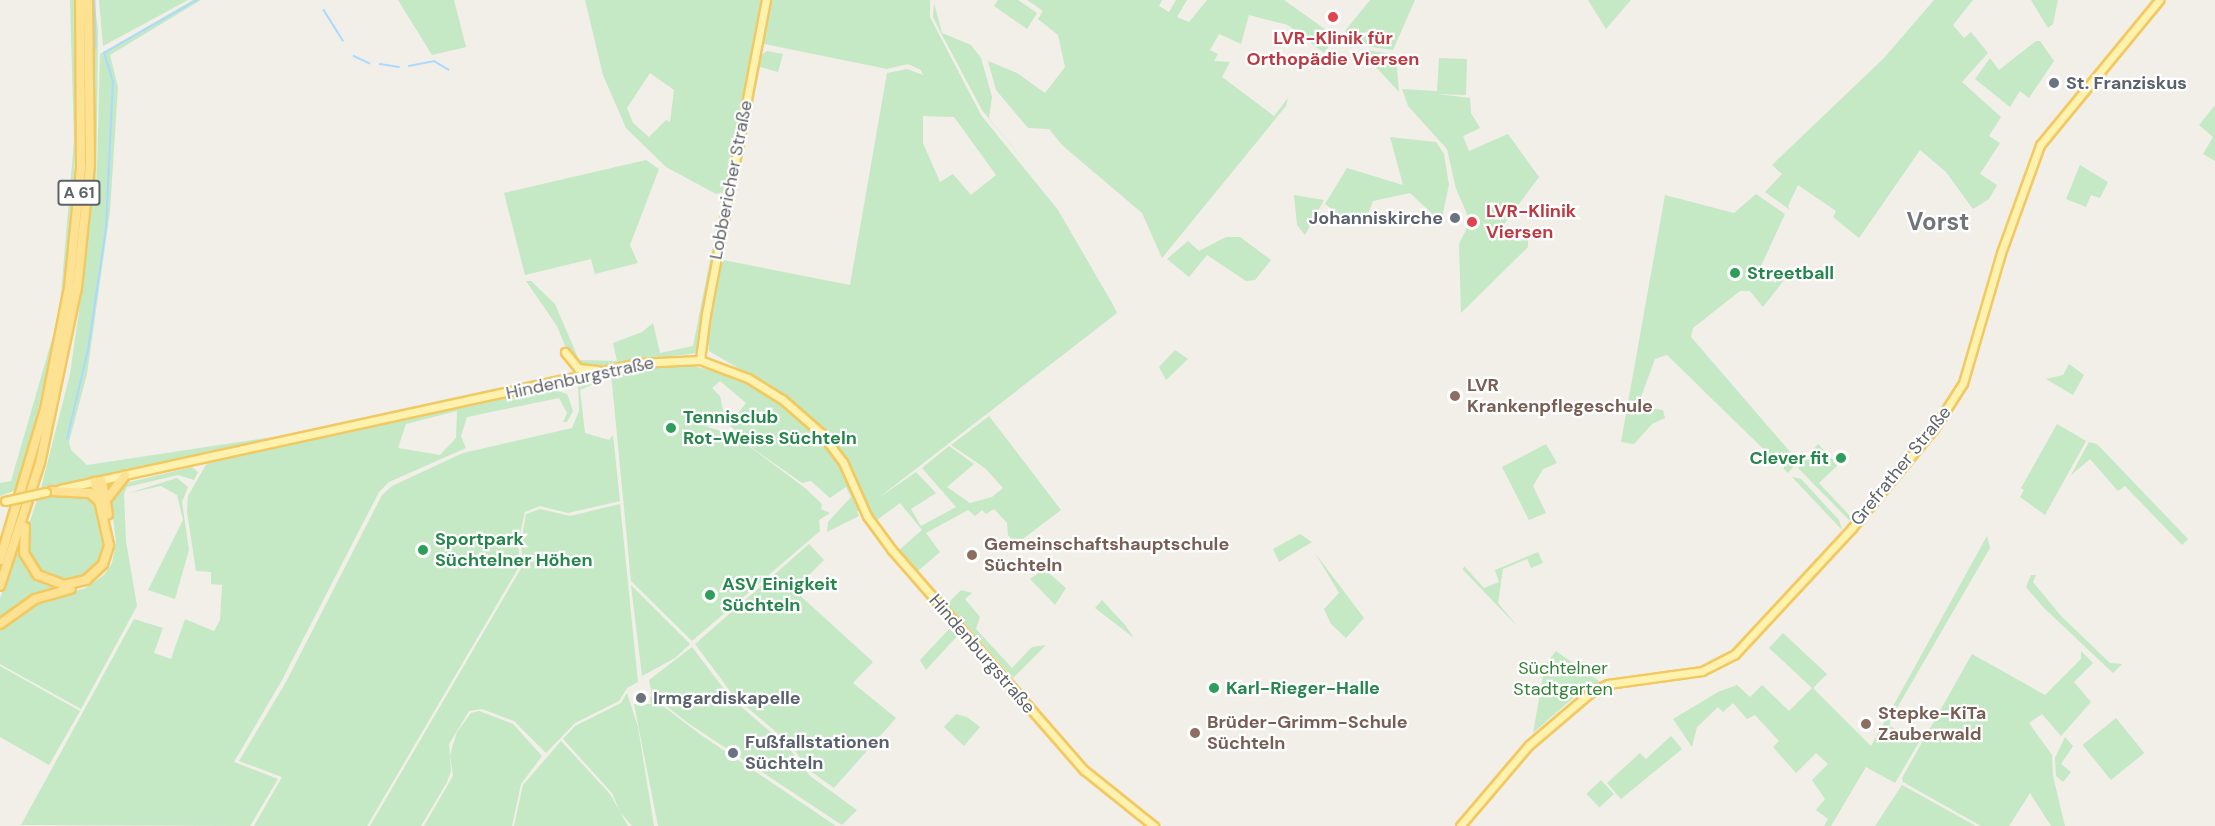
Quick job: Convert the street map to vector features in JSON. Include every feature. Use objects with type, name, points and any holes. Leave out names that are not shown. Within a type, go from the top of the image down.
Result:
[{"type":"highway","name":"A 61","points":[[0,560],[45,409],[69,288],[81,167],[80,0]]},
{"type":"highway","name":"A 61","points":[[0,586],[27,511],[77,288],[90,165],[88,0]]},
{"type":"highway","points":[[27,511],[23,545],[30,566],[50,582],[73,585],[93,576],[106,557],[109,536],[103,501],[124,476]]},
{"type":"highway","points":[[0,624],[34,599],[84,585],[103,571],[112,545],[99,482]]},
{"type":"highway","points":[[49,492],[90,494],[103,501]]},
{"type":"highway","points":[[0,548],[8,537]]},
{"type":"main road","name":"Lobbericher Straße","points":[[700,360],[706,314],[766,0]]},
{"type":"main road","name":"Grefrather Straße","points":[[1460,826],[1539,736],[1583,698],[1608,684],[1693,674],[1726,660],[1742,648],[1851,529],[1935,427],[1963,383],[1998,264],[2040,145],[2159,0]]},
{"type":"main road","points":[[565,352],[578,368],[609,370]]},
{"type":"main road","name":"Hindenburgstraße","points":[[3,501],[99,482],[638,363],[700,360],[748,378],[782,399],[821,433],[843,462],[867,516],[892,550],[1084,770],[1154,826]]},
{"type":"green space","points":[[70,0],[75,0],[76,17],[77,136],[67,258],[56,334],[19,489],[0,496],[0,483],[11,481],[57,322],[61,294],[74,141]]},
{"type":"green space","points":[[94,0],[98,30],[96,208],[100,54],[193,0],[201,0],[110,55],[118,87],[110,211],[87,374],[69,442],[71,450],[87,465],[273,437],[561,374],[552,379],[306,434],[41,488],[70,374],[85,269],[95,130]]},
{"type":"green space","points":[[99,0],[188,0],[103,46]]},
{"type":"green space","points":[[398,0],[454,0],[466,47],[432,55]]},
{"type":"green space","points":[[585,0],[764,0],[724,192],[716,194],[666,167],[626,128],[603,75]],"holes":[[[650,73],[674,90],[670,122],[666,120],[649,137],[633,123],[627,108]]]},
{"type":"green space","points":[[768,0],[930,0],[930,17],[981,115],[1058,210],[1112,303],[1117,313],[877,499],[916,472],[936,493],[911,509],[921,526],[956,507],[922,468],[949,446],[974,464],[947,487],[970,503],[992,497],[1003,488],[985,468],[951,445],[989,416],[1061,510],[1016,544],[1008,535],[1007,523],[994,509],[986,514],[982,510],[975,516],[968,510],[926,533],[940,552],[918,571],[899,550],[922,530],[900,503],[877,520],[873,519],[845,461],[814,422],[755,378],[709,351],[707,322],[718,266],[722,264],[720,259],[757,58],[767,51],[783,54],[778,72],[760,67],[723,260],[850,285],[887,73],[907,69],[923,75],[921,70],[908,64],[887,69],[760,43]],"holes":[[[923,116],[954,117],[996,175],[971,195],[953,174],[940,182],[923,143]]]},
{"type":"green space","points":[[998,0],[1018,0],[1037,13],[1027,29],[994,6]]},
{"type":"green space","points":[[1027,0],[1162,0],[1159,6],[1169,12],[1176,0],[1187,0],[1177,17],[1189,22],[1207,0],[1284,0],[1336,37],[1324,53],[1288,25],[1249,15],[1241,44],[1219,34],[1210,50],[1218,54],[1214,61],[1230,62],[1222,77],[1274,116],[1288,98],[1286,106],[1162,258],[1142,213],[1062,145],[1049,129],[1028,128],[996,90],[988,61],[1017,73],[1045,93],[1065,67],[1058,35],[1038,19],[1043,11]]},
{"type":"green space","points":[[1370,0],[1415,0],[1393,50],[1358,45],[1345,31]]},
{"type":"green space","points":[[1588,0],[1631,0],[1606,29]]},
{"type":"green space","points":[[1934,0],[1973,0],[1953,25],[1964,38],[1971,32],[1988,53],[1962,82],[2001,117],[1989,136],[2000,143],[1980,174],[1997,185],[1989,199],[1973,209],[1946,172],[1920,150],[1859,238],[1833,217],[1836,211],[1798,185],[1788,206],[1790,210],[1765,192],[1782,174],[1772,165],[1884,58]]},
{"type":"green space","points":[[2031,0],[2058,0],[2053,24],[2048,28]]},
{"type":"green space","points":[[934,3],[942,33],[971,45],[981,58],[992,97],[989,118],[1032,171],[982,110],[933,17]]},
{"type":"green space","points":[[2036,41],[2040,41],[2054,61],[2029,98],[2020,91],[2010,107],[1975,79],[1990,58],[1999,70]]},
{"type":"green space","points":[[1367,50],[1396,55],[1399,92],[1363,53]]},
{"type":"green space","points":[[1439,58],[1467,59],[1466,95],[1437,94],[1470,98],[1471,113],[1480,128],[1463,136],[1469,151],[1508,134],[1539,177],[1502,227],[1516,241],[1528,240],[1528,247],[1461,313],[1459,244],[1466,230],[1467,214],[1456,189],[1447,149],[1408,106],[1402,89],[1437,91]]},
{"type":"green space","points":[[2215,105],[2215,161],[2203,154],[2213,137],[2199,125]]},
{"type":"green space","points":[[1390,137],[1436,142],[1444,154],[1449,185],[1441,222],[1410,193],[1373,201],[1368,214],[1349,223],[1325,204],[1347,168],[1403,185]]},
{"type":"green space","points":[[646,160],[659,169],[630,245],[638,263],[595,274],[591,259],[525,275],[504,193]]},
{"type":"green space","points":[[2080,165],[2108,182],[2100,198],[2091,195],[2086,207],[2066,199]]},
{"type":"green space","points":[[1756,194],[1785,214],[1760,268],[1763,275],[1775,283],[1781,275],[1784,280],[1763,307],[1750,291],[1740,291],[1693,328],[1691,337],[1798,461],[1788,473],[1667,355],[1655,359],[1641,397],[1644,407],[1663,410],[1665,418],[1652,424],[1634,444],[1621,442],[1665,195],[1734,213]]},
{"type":"green space","points":[[1294,195],[1324,200],[1305,235],[1297,225]]},
{"type":"green space","points":[[721,205],[696,353],[591,368],[582,367],[569,356],[557,326],[526,281],[531,281],[555,304],[579,360],[617,361],[613,343],[642,332],[653,323],[660,353],[693,346]]},
{"type":"green space","points":[[1226,237],[1240,237],[1271,260],[1255,280],[1246,281],[1207,255],[1189,277],[1167,259],[1188,241],[1199,251]]},
{"type":"green space","points":[[1175,350],[1188,359],[1166,380],[1159,367]]},
{"type":"green space","points":[[685,364],[742,378],[810,425],[842,466],[861,510],[857,511],[859,516],[827,532],[828,522],[851,497],[846,487],[830,498],[811,481],[802,483],[751,447],[729,425],[746,403],[720,381],[712,388],[720,396],[725,420],[707,427],[733,434],[805,488],[822,504],[821,509],[830,513],[819,520],[820,531],[692,641],[631,581],[611,373],[655,365]]},
{"type":"green space","points":[[2069,364],[2084,375],[2073,395],[2046,379],[2063,375]]},
{"type":"green space","points":[[607,374],[608,378],[580,390],[585,433],[609,440],[613,435],[620,501],[568,513],[540,506],[525,512],[518,542],[520,565],[367,826],[254,826],[282,777],[239,761],[286,682],[382,495],[392,486],[463,453],[572,428],[579,411],[578,383]]},
{"type":"green space","points":[[548,388],[567,394],[573,411],[567,422],[563,422],[567,413],[559,398],[467,417],[461,436],[466,448],[389,482],[379,492],[282,680],[234,762],[278,779],[250,826],[21,825],[134,619],[163,628],[154,653],[171,659],[185,619],[214,631],[220,620],[222,585],[211,584],[211,572],[196,571],[187,512],[188,496],[207,463]],"holes":[[[457,411],[456,438],[440,455],[398,448],[406,424]]]},
{"type":"green space","points":[[2057,424],[2086,441],[2045,515],[2020,497],[2024,490],[2021,488]]},
{"type":"green space","points":[[2089,442],[2097,444],[2188,539],[2182,545],[2125,486],[2118,491],[2090,459],[2071,475]]},
{"type":"green space","points":[[1546,444],[1557,463],[1543,469],[1533,486],[1546,513],[1529,520],[1502,467]]},
{"type":"green space","points":[[1818,444],[1838,465],[1819,483],[1852,518],[1850,521],[1798,468]]},
{"type":"green space","points":[[192,467],[198,472],[194,480],[178,475],[127,487],[124,494],[126,541],[137,606],[81,709],[0,664],[0,629],[9,619],[32,603],[86,588],[104,575],[112,563],[116,542],[111,501],[122,484]]},
{"type":"green space","points":[[1792,477],[1801,479],[1839,520],[1842,530]]},
{"type":"green space","points":[[177,478],[188,487],[182,502],[189,550],[175,599],[148,590],[183,520],[177,495],[161,486],[129,493]]},
{"type":"green space","points":[[49,496],[85,496],[98,508],[104,552],[97,567],[82,579],[67,582],[41,574],[26,551],[27,530],[37,500]]},
{"type":"green space","points":[[620,504],[638,682],[627,688],[619,701],[575,723],[546,753],[514,721],[482,709],[469,711],[449,744],[451,771],[447,782],[421,826],[370,826],[523,565],[521,543],[526,514],[540,509],[570,516]]},
{"type":"green space","points":[[1300,534],[1312,542],[1279,562],[1273,549]]},
{"type":"green space","points":[[1987,536],[1990,548],[1890,720],[1890,726],[1919,742],[1895,783],[1866,767],[1831,826],[1824,826],[1828,819],[1816,810],[1825,799],[1812,780],[1828,764],[1816,753],[1796,773],[1773,747],[1779,741],[1755,715],[1747,719],[1733,703],[1723,712],[1718,707],[1697,727],[1692,747],[1673,719],[1718,692],[1737,685],[1750,697],[1762,685],[1789,711],[1812,688],[1769,648],[1783,633],[1827,674],[1813,688],[1871,746]]},
{"type":"green space","points":[[21,543],[35,575],[50,585],[66,587],[0,621],[0,598]]},
{"type":"green space","points":[[809,544],[824,560],[794,590],[873,662],[853,683],[896,718],[834,788],[809,770],[790,744],[733,695],[695,644]]},
{"type":"green space","points":[[1538,552],[1543,563],[1531,568],[1527,559],[1503,569],[1498,603],[1517,626],[1463,570],[1464,566],[1484,588],[1499,582],[1495,570]]},
{"type":"green space","points":[[1315,553],[1364,618],[1346,638],[1331,624],[1324,609],[1339,593]]},
{"type":"green space","points":[[1044,569],[1066,588],[1055,605],[1030,579]]},
{"type":"green space","points":[[2031,575],[2036,575],[2033,582],[2061,616],[2110,663],[2122,664],[2113,673],[2043,607],[2026,587]]},
{"type":"green space","points":[[631,585],[690,644],[675,658],[642,676]]},
{"type":"green space","points":[[961,590],[972,593],[965,599],[980,617],[976,629],[1012,668],[1032,647],[1046,645],[1013,678],[947,604]]},
{"type":"green space","points":[[1102,600],[1125,625],[1134,638],[1095,608]]},
{"type":"green space","points":[[951,627],[958,635],[926,670],[920,660]]},
{"type":"green space","points":[[692,647],[730,697],[789,748],[810,776],[857,810],[842,825],[688,723],[652,695],[649,680]]},
{"type":"green space","name":"Süchtelner Stadtgarten","points":[[1556,651],[1600,682],[1582,690],[1533,733],[1545,665]]},
{"type":"green space","points":[[2081,651],[2093,663],[2074,682],[2091,702],[2061,736],[2042,714],[2029,723],[2052,755],[2053,776],[2065,826],[2051,826],[2030,793],[2009,826],[1981,826],[1903,782],[1902,778],[1972,654],[2045,695],[2081,659]]},
{"type":"green space","points":[[0,666],[80,711],[49,765],[0,737]]},
{"type":"green space","points":[[627,693],[638,727],[654,826],[632,826],[620,812],[612,793],[563,739],[575,726],[621,703]]},
{"type":"green space","points":[[650,696],[701,735],[836,826],[658,826],[634,704],[651,704]]},
{"type":"green space","points":[[479,711],[513,724],[542,756],[521,784],[512,826],[424,826],[453,776],[450,755],[457,732],[471,713]]},
{"type":"green space","points":[[956,714],[967,717],[980,727],[964,746],[944,727]]},
{"type":"green space","points":[[2116,718],[2144,753],[2111,780],[2083,745]]},
{"type":"green space","points":[[1671,736],[1682,749],[1621,799],[1607,783],[1640,753],[1646,759]]},
{"type":"green space","points":[[2065,737],[2073,746],[2061,764],[2071,772],[2063,782],[2056,776],[2055,758]]},
{"type":"green space","points":[[561,741],[610,794],[628,826],[514,826],[523,785]]},
{"type":"green space","points":[[1601,780],[1614,794],[1599,808],[1586,794]]},
{"type":"green space","points":[[1902,785],[1976,826],[1875,826]]},
{"type":"waterway","points":[[95,0],[96,48]]},
{"type":"waterway","points":[[67,439],[88,350],[106,228],[113,82],[104,53],[197,0]]},
{"type":"waterway","points":[[324,10],[343,40]]},
{"type":"waterway","points":[[354,56],[369,63]]},
{"type":"waterway","points":[[409,66],[434,61],[449,70]]},
{"type":"waterway","points":[[380,64],[399,67]]},
{"type":"place","name":"LVR-Klinik für Orthopädie Viersen","points":[[1333,17]]},
{"type":"place","name":"St. Franziskus","points":[[2054,83]]},
{"type":"place","name":"Johanniskirche","points":[[1455,218]]},
{"type":"place","name":"LVR-Klinik Viersen","points":[[1472,222]]},
{"type":"place","name":"Streetball","points":[[1735,273]]},
{"type":"place","name":"LVR Krankenpflegeschule","points":[[1455,396]]},
{"type":"place","name":"Tennisclub Rot-Weiss Süchteln","points":[[671,428]]},
{"type":"place","name":"Clever fit","points":[[1841,458]]},
{"type":"place","name":"Sportpark Süchtelner Höhen","points":[[423,550]]},
{"type":"place","name":"Gemeinschaftshauptschule Süchteln","points":[[972,555]]},
{"type":"place","name":"ASV Einigkeit Süchteln","points":[[710,595]]},
{"type":"place","name":"Karl-Rieger-Halle","points":[[1214,688]]},
{"type":"place","name":"Irmgardiskapelle","points":[[641,698]]},
{"type":"place","name":"Stepke-KiTa Zauberwald","points":[[1866,724]]},
{"type":"place","name":"Brüder-Grimm-Schule Süchteln","points":[[1195,733]]},
{"type":"place","name":"Fußfallstationen Süchteln","points":[[733,753]]},
{"type":"district","name":"Vorst","points":[[1938,222]]}]
